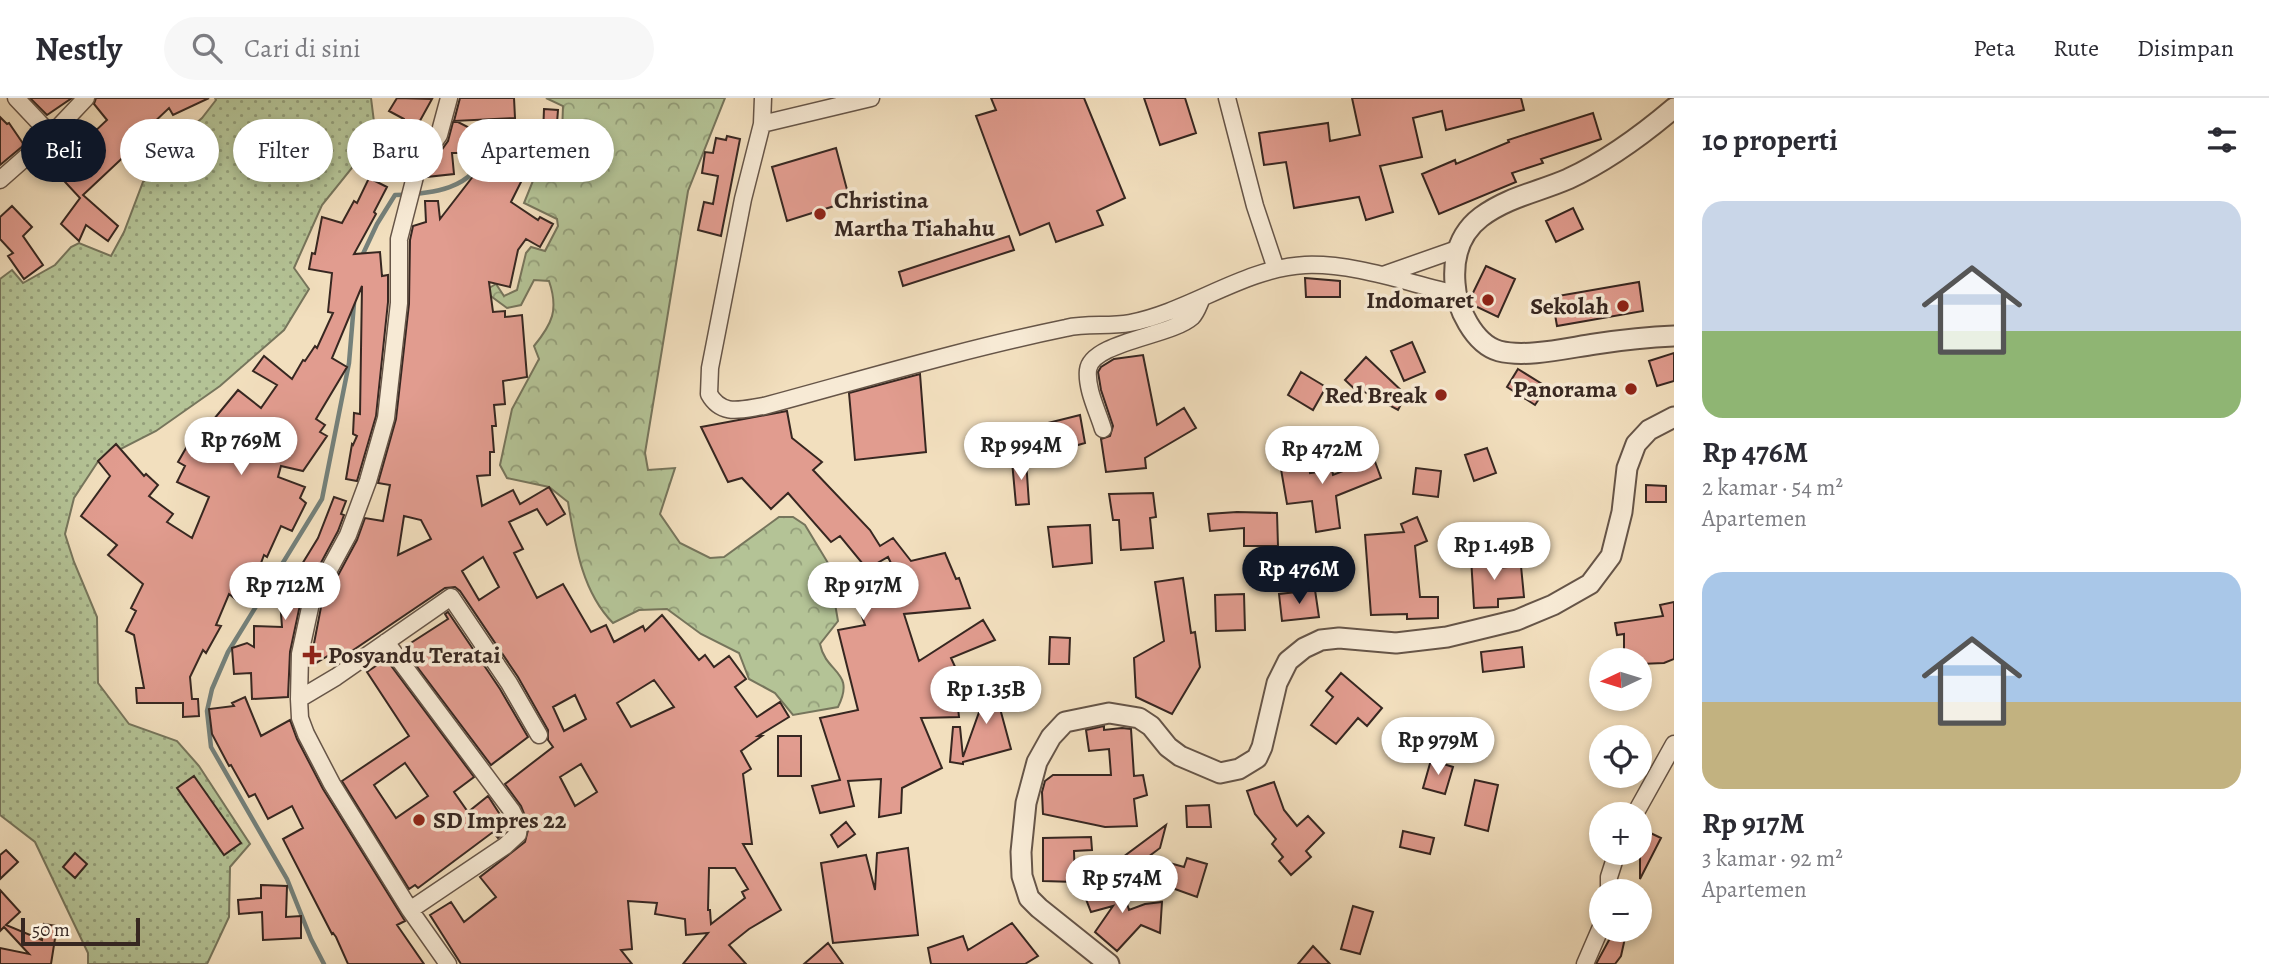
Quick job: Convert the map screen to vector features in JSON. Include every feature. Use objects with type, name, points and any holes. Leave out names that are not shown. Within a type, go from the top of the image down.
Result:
[{"type":"street","points":[[16,98],[36,119]]},
{"type":"street","points":[[66,119],[86,98]]},
{"type":"street","points":[[448,964],[410,910],[332,784],[306,734],[300,718],[299,699],[300,654],[311,603],[348,536],[368,481],[386,418],[399,303],[399,239],[418,165],[439,135],[449,98]]},
{"type":"street","points":[[763,98],[762,124],[743,199],[709,377],[709,394],[719,408],[728,411],[764,406],[1013,339],[1071,327],[1129,324],[1276,269],[1304,265],[1328,266],[1383,275],[1456,294]]},
{"type":"street","points":[[762,124],[871,98]]},
{"type":"street","points":[[1227,98],[1255,206],[1276,269]]},
{"type":"street","points":[[1674,108],[1599,164],[1503,202],[1470,226],[1457,249],[1454,273],[1456,294],[1471,327],[1484,343],[1499,351],[1549,351],[1674,336]]},
{"type":"street","points":[[0,180],[21,161]]},
{"type":"street","points":[[1383,275],[1457,249]]},
{"type":"street","points":[[1104,429],[1091,390],[1088,369],[1096,356],[1114,347],[1179,326],[1194,315],[1202,298]]},
{"type":"street","points":[[1109,964],[1039,908],[1029,898],[1022,881],[1021,852],[1026,803],[1037,762],[1060,726],[1072,719],[1110,713],[1124,714],[1146,722],[1168,747],[1180,756],[1215,771],[1225,773],[1239,769],[1257,758],[1277,683],[1288,662],[1304,648],[1321,640],[1339,638],[1396,643],[1447,637],[1517,620],[1553,606],[1590,583],[1611,556],[1622,512],[1627,468],[1636,444],[1649,430],[1674,417]]},
{"type":"street","points":[[299,699],[336,677],[451,597],[509,683],[539,735]]},
{"type":"street","points":[[386,642],[512,811],[519,825],[518,834],[505,846],[410,910]]},
{"type":"street","points":[[1642,802],[1674,744]]},
{"type":"street","points":[[1585,964],[1595,942]]},
{"type":"green space","points":[[215,98],[371,98],[374,119],[347,119],[347,174],[322,205],[294,268],[309,289],[284,330],[220,386],[156,431],[99,460],[74,498],[65,534],[97,617],[98,683],[129,724],[177,741],[199,766],[250,844],[230,867],[229,917],[207,964],[88,964],[88,953],[35,842],[0,815],[0,279],[12,270],[23,283],[55,265],[71,247],[79,243],[111,256],[124,232],[143,182],[219,182],[219,119],[201,119]]},
{"type":"green space","points":[[546,98],[725,98],[688,191],[645,453],[648,470],[675,468],[660,514],[680,543],[710,558],[724,557],[779,517],[793,517],[805,525],[828,563],[838,621],[820,644],[823,654],[842,679],[844,686],[838,707],[793,715],[775,693],[749,679],[739,653],[701,634],[667,609],[639,610],[613,623],[602,611],[587,582],[577,551],[568,502],[549,487],[507,478],[500,465],[512,409],[539,359],[534,346],[552,316],[553,300],[549,281],[534,280],[521,305],[507,308],[484,291],[496,284],[504,296],[517,290],[526,253],[531,247],[545,251],[558,226],[557,219],[524,203],[532,182],[614,182],[614,119],[563,119],[563,106]]},
{"type":"building","points":[[30,98],[72,98],[47,115]]},
{"type":"building","points":[[96,98],[209,98],[173,115],[169,108],[157,119],[120,119],[120,160],[106,173],[107,120],[94,104]]},
{"type":"building","points":[[397,98],[432,99],[421,119],[404,119],[389,111]]},
{"type":"building","points":[[460,98],[514,98],[515,118],[454,121]]},
{"type":"building","points":[[991,98],[1084,98],[1125,198],[1097,211],[1103,225],[1056,242],[1049,223],[1020,235],[976,116],[996,110]]},
{"type":"building","points":[[1144,98],[1185,98],[1196,133],[1160,145]]},
{"type":"building","points":[[1352,98],[1521,98],[1524,110],[1446,130],[1442,111],[1413,118],[1422,157],[1380,166],[1393,212],[1366,220],[1359,197],[1294,208],[1286,162],[1264,165],[1259,133],[1328,123],[1330,141],[1360,135]]},
{"type":"building","points":[[544,109],[558,110],[557,119],[544,119]]},
{"type":"building","points":[[1593,113],[1601,139],[1541,159],[1543,163],[1512,173],[1516,182],[1439,214],[1422,174],[1455,160],[1456,164],[1509,142],[1508,140]]},
{"type":"building","points":[[0,117],[9,123],[21,141],[21,148],[0,165]]},
{"type":"building","points":[[453,122],[457,122],[457,153],[452,153],[454,174],[443,175],[443,148],[448,141]]},
{"type":"building","points":[[727,136],[740,139],[721,236],[698,230],[704,202],[713,204],[718,176],[702,173],[705,152],[713,153],[716,138],[726,140]]},
{"type":"building","points":[[836,148],[850,201],[787,221],[772,167]]},
{"type":"building","points":[[65,182],[97,182],[83,195],[118,226],[108,241],[86,225],[79,241],[61,224],[80,198]]},
{"type":"building","points":[[367,182],[377,182],[387,187],[354,254],[380,252],[382,276],[388,275],[388,302],[376,416],[357,481],[346,479],[352,444],[357,436],[353,434],[354,413],[360,414],[362,286],[332,358],[347,367],[316,419],[325,425],[320,432],[327,436],[303,471],[281,466],[278,477],[305,487],[300,498],[306,503],[292,531],[281,526],[267,557],[264,555],[254,582],[238,601],[229,594],[216,625],[221,626],[206,653],[203,650],[190,677],[192,699],[198,699],[199,716],[183,717],[183,703],[137,703],[136,688],[144,688],[134,635],[126,631],[136,611],[131,608],[143,584],[108,555],[117,545],[81,516],[110,476],[98,461],[116,444],[144,476],[146,474],[158,485],[149,496],[173,514],[167,522],[192,538],[209,497],[177,482],[185,466],[178,462],[190,441],[221,459],[231,438],[209,425],[238,390],[261,408],[277,385],[253,371],[264,356],[292,379],[303,360],[305,361],[315,346],[317,348],[333,313],[328,312],[332,273],[309,269],[312,253],[315,254],[322,217],[342,223],[354,201],[357,203]]},
{"type":"building","points":[[469,182],[521,182],[511,202],[538,220],[540,217],[553,224],[540,247],[526,239],[518,250],[510,287],[489,282],[493,312],[505,311],[505,317],[522,315],[527,377],[503,381],[505,404],[494,405],[496,426],[492,426],[494,452],[490,452],[490,475],[477,476],[482,506],[513,490],[520,504],[549,487],[565,514],[547,525],[537,509],[509,522],[523,549],[514,553],[537,598],[563,584],[591,632],[606,625],[614,642],[643,626],[645,631],[662,615],[699,660],[705,655],[714,667],[729,656],[746,679],[735,687],[757,717],[780,702],[789,717],[758,736],[762,736],[741,751],[751,769],[743,774],[752,844],[743,844],[781,910],[749,929],[729,945],[746,964],[683,964],[708,933],[686,935],[685,919],[655,914],[657,903],[628,901],[632,949],[621,950],[632,964],[461,964],[430,915],[451,902],[464,922],[496,897],[480,877],[525,842],[529,826],[521,806],[505,784],[553,747],[548,740],[548,730],[518,677],[455,587],[445,588],[340,659],[336,651],[310,664],[321,607],[357,540],[365,518],[383,521],[390,485],[378,483],[396,419],[409,304],[410,240],[413,226],[426,222],[425,201],[438,201],[440,219]],"holes":[[[404,516],[421,520],[431,539],[398,555]],[[483,557],[499,587],[479,600],[462,571]],[[654,680],[674,707],[631,727],[617,703]],[[575,695],[586,719],[564,731],[553,707]],[[581,764],[597,792],[575,806],[560,777]],[[709,868],[735,868],[748,889],[742,892],[745,898],[711,924],[708,910]]]},
{"type":"building","points":[[12,206],[32,227],[23,236],[43,265],[24,279],[8,256],[13,253],[0,239],[0,217]]},
{"type":"building","points":[[1573,208],[1583,229],[1556,242],[1546,221]]},
{"type":"building","points":[[1009,236],[1014,250],[903,286],[899,272]]},
{"type":"building","points":[[1486,266],[1515,279],[1498,317],[1473,305],[1470,299]]},
{"type":"building","points":[[1305,278],[1340,281],[1340,297],[1306,297]]},
{"type":"building","points":[[1639,282],[1643,311],[1557,326],[1552,297]]},
{"type":"building","points":[[1412,342],[1425,372],[1404,381],[1391,351]]},
{"type":"building","points":[[1674,353],[1674,381],[1657,386],[1649,361]]},
{"type":"building","points":[[1143,355],[1157,425],[1184,408],[1196,428],[1145,458],[1146,468],[1106,472],[1101,439],[1110,436],[1113,426],[1098,372],[1114,359]]},
{"type":"building","points":[[1366,357],[1406,395],[1398,410],[1363,391],[1360,394],[1345,380]]},
{"type":"building","points":[[1518,369],[1547,387],[1535,405],[1507,387]]},
{"type":"building","points":[[1301,372],[1326,387],[1313,410],[1288,395]]},
{"type":"building","points":[[920,374],[926,452],[855,460],[849,393]]},
{"type":"building","points":[[787,411],[792,438],[822,462],[813,470],[870,530],[880,546],[893,538],[911,561],[945,553],[956,579],[959,578],[970,608],[904,614],[919,661],[983,620],[995,640],[951,658],[957,671],[954,672],[959,717],[921,718],[942,768],[902,788],[901,813],[879,817],[881,779],[848,781],[854,806],[820,813],[812,786],[840,780],[820,718],[858,710],[838,630],[865,625],[857,603],[903,588],[888,557],[867,569],[840,536],[831,542],[788,493],[771,509],[742,478],[728,482],[701,427]]},
{"type":"building","points":[[1080,415],[1085,443],[1040,456],[1032,427]]},
{"type":"building","points":[[1487,448],[1496,473],[1474,481],[1465,455]]},
{"type":"building","points":[[1307,449],[1310,473],[1332,470],[1333,475],[1374,459],[1381,478],[1336,496],[1340,528],[1316,532],[1312,501],[1287,504],[1278,452]]},
{"type":"building","points":[[1026,460],[1029,504],[1016,505],[1012,461]]},
{"type":"building","points":[[1416,468],[1441,471],[1438,497],[1413,494]]},
{"type":"building","points":[[1646,485],[1666,486],[1666,502],[1646,502]]},
{"type":"building","points":[[1153,493],[1156,517],[1150,518],[1153,548],[1121,550],[1119,520],[1113,520],[1109,494]]},
{"type":"building","points":[[334,497],[346,501],[341,514],[344,515],[301,600],[290,652],[288,697],[252,699],[251,673],[234,674],[232,648],[247,643],[254,647],[254,626],[282,627],[280,600],[318,538]]},
{"type":"building","points":[[1277,513],[1278,546],[1244,546],[1244,528],[1210,531],[1208,514]]},
{"type":"building","points":[[1417,517],[1427,541],[1415,546],[1420,597],[1438,597],[1438,618],[1407,619],[1407,614],[1371,615],[1365,535],[1404,532],[1401,524]]},
{"type":"building","points":[[1090,525],[1092,563],[1053,567],[1048,527]]},
{"type":"building","points":[[1495,555],[1496,568],[1521,566],[1524,597],[1498,599],[1498,607],[1474,608],[1471,557]]},
{"type":"building","points":[[1183,578],[1191,633],[1195,632],[1200,667],[1172,714],[1136,697],[1134,658],[1164,641],[1155,582]]},
{"type":"building","points":[[1315,590],[1319,617],[1282,621],[1279,594]]},
{"type":"building","points":[[1244,594],[1245,630],[1216,631],[1215,595]]},
{"type":"building","points":[[1674,602],[1674,659],[1652,664],[1652,648],[1624,648],[1624,634],[1617,635],[1615,623],[1663,616],[1660,605]]},
{"type":"building","points":[[448,612],[500,689],[528,737],[491,765],[403,648],[448,619],[445,614]]},
{"type":"building","points":[[1050,637],[1070,638],[1069,664],[1049,664]]},
{"type":"building","points":[[1522,647],[1524,667],[1483,672],[1481,652]]},
{"type":"building","points":[[386,659],[474,777],[454,792],[468,812],[488,796],[508,827],[498,838],[493,832],[418,888],[415,885],[409,889],[342,781],[409,736],[367,672]],"holes":[[[405,763],[428,796],[396,818],[374,785]]]},
{"type":"building","points":[[1341,673],[1382,708],[1367,726],[1358,718],[1336,744],[1311,725],[1333,697],[1326,691]]},
{"type":"building","points":[[992,676],[993,680],[1020,688],[1012,705],[998,701],[1011,749],[963,764],[950,762],[953,727],[960,727],[963,757]]},
{"type":"building","points":[[245,697],[261,736],[290,720],[323,789],[405,921],[397,925],[424,964],[348,964],[283,839],[303,828],[292,806],[268,819],[255,794],[249,797],[212,734],[209,709],[234,706],[232,703]]},
{"type":"building","points":[[1104,726],[1104,730],[1131,729],[1134,776],[1143,775],[1147,795],[1134,799],[1137,826],[1105,827],[1043,814],[1042,792],[1045,781],[1053,775],[1111,775],[1109,749],[1089,751],[1086,730]]},
{"type":"building","points":[[778,736],[801,736],[801,776],[778,776]]},
{"type":"building","points":[[1431,760],[1453,767],[1445,794],[1423,788]]},
{"type":"building","points":[[194,776],[241,843],[224,855],[177,788]]},
{"type":"building","points":[[1475,780],[1498,785],[1488,831],[1465,825]]},
{"type":"building","points":[[1274,782],[1284,810],[1297,826],[1308,816],[1324,833],[1306,851],[1311,857],[1291,875],[1279,861],[1283,857],[1272,844],[1276,839],[1255,814],[1247,791]]},
{"type":"building","points":[[1209,805],[1211,827],[1187,827],[1186,806]]},
{"type":"building","points":[[846,822],[855,834],[838,847],[831,835]]},
{"type":"building","points":[[1166,825],[1160,848],[1124,875],[1115,863]]},
{"type":"building","points":[[1403,831],[1434,838],[1430,854],[1400,847]]},
{"type":"building","points":[[1652,834],[1661,838],[1652,856]]},
{"type":"building","points":[[1091,837],[1092,850],[1074,851],[1075,882],[1043,881],[1043,838]]},
{"type":"building","points":[[908,848],[918,935],[833,943],[821,863],[866,855],[875,890],[877,853]]},
{"type":"building","points":[[6,850],[18,862],[0,879],[0,855]]},
{"type":"building","points":[[75,853],[87,864],[75,878],[63,867]]},
{"type":"building","points":[[1187,858],[1207,864],[1197,897],[1161,884],[1166,862],[1184,867]]},
{"type":"building","points":[[1640,865],[1647,865],[1640,879]]},
{"type":"building","points":[[1120,881],[1129,910],[1162,902],[1160,933],[1141,925],[1117,951],[1095,932],[1113,906],[1091,912],[1084,894]]},
{"type":"building","points":[[261,885],[287,886],[286,917],[301,916],[301,938],[263,940],[262,912],[239,914],[238,900],[261,898]]},
{"type":"building","points":[[0,890],[20,912],[6,925],[42,940],[44,924],[57,926],[51,964],[0,964],[0,948],[29,954],[4,927],[0,931]]},
{"type":"building","points":[[1353,906],[1373,912],[1360,954],[1341,949]]},
{"type":"building","points":[[1012,923],[1038,956],[1025,964],[931,964],[928,948],[963,936],[968,950]]},
{"type":"building","points":[[1608,942],[1624,942],[1621,956],[1615,964],[1596,964]]},
{"type":"building","points":[[828,943],[843,964],[804,964]]},
{"type":"building","points":[[1313,946],[1330,964],[1298,964]]},
{"type":"waterway","points":[[362,256],[395,195],[436,191],[461,182]]},
{"type":"waterway","points":[[324,964],[287,879],[211,747],[207,711],[212,689],[228,652],[322,499],[349,363],[354,303]]},
{"type":"place","name":"Christina Martha Tiahahu","points":[[820,214]]},
{"type":"place","name":"Indomaret","points":[[1488,300]]},
{"type":"place","name":"Sekolah","points":[[1623,306]]},
{"type":"place","name":"Panorama","points":[[1631,389]]},
{"type":"place","name":"Red Break","points":[[1441,395]]},
{"type":"place","name":"Posyandu Teratai","points":[[312,655]]},
{"type":"place","name":"SD Impres 22","points":[[419,820]]}]
